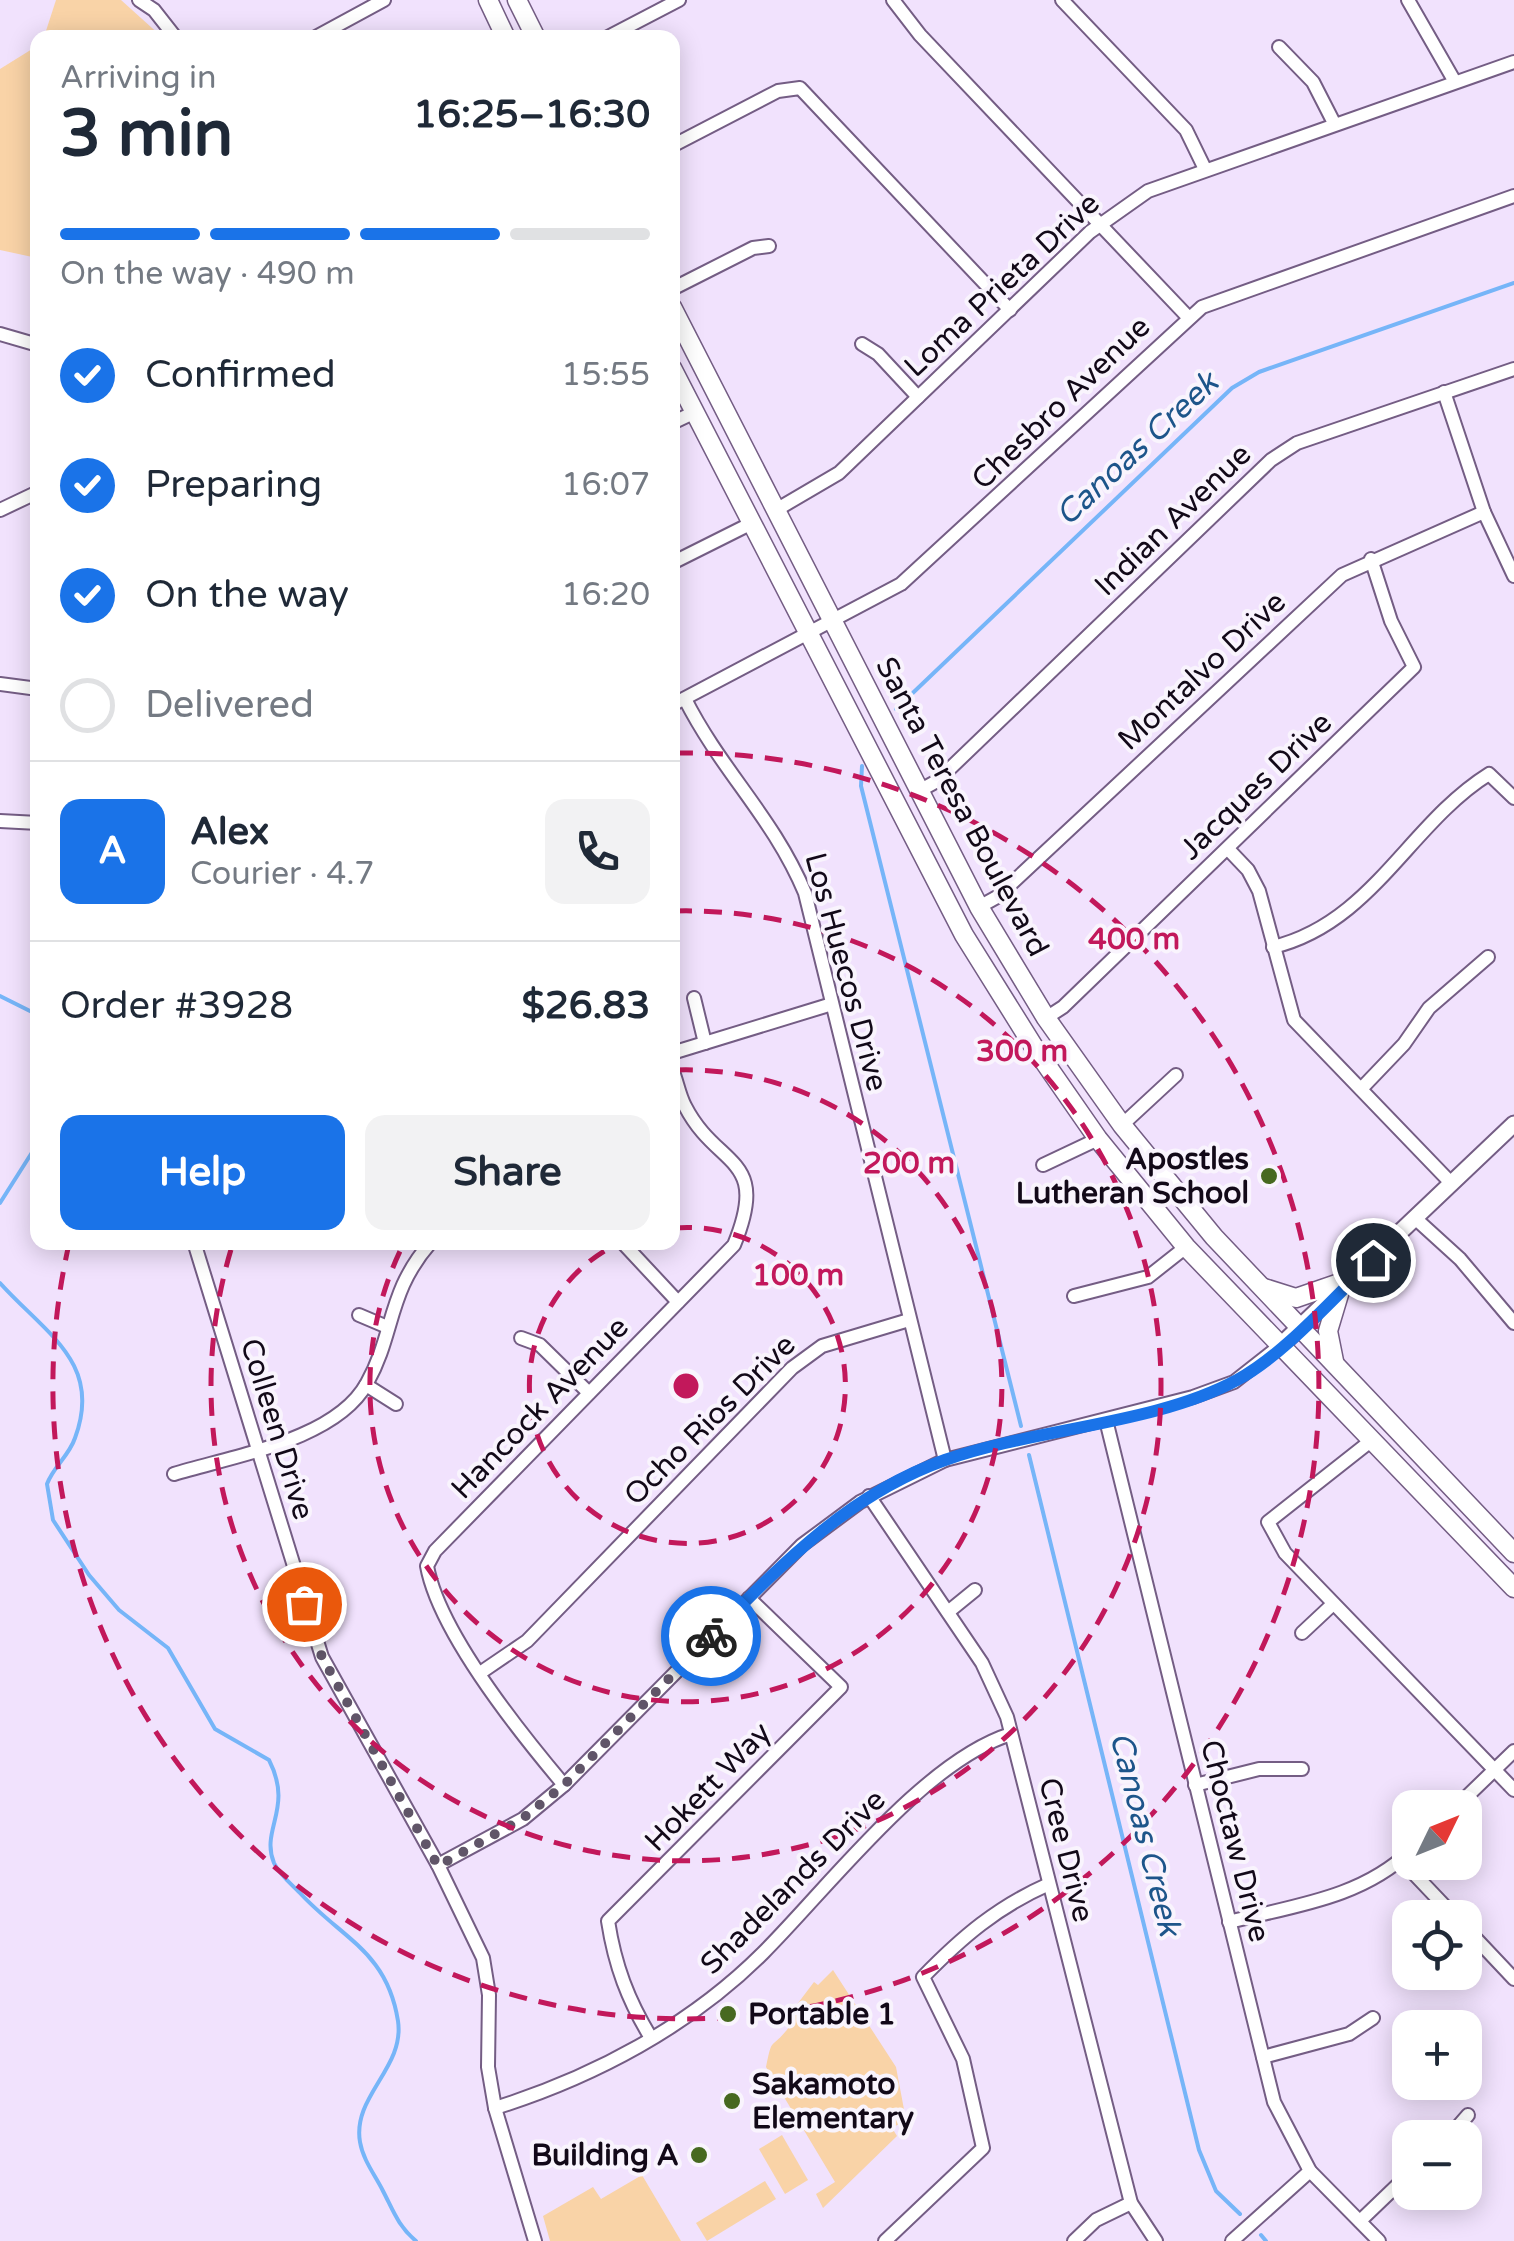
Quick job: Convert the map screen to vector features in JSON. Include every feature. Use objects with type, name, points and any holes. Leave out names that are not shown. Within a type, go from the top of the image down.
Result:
[{"type":"main road","points":[[488,0],[502,30]]},
{"type":"main road","points":[[516,0],[532,30]]},
{"type":"main road","name":"Santa Teresa Boulevard","points":[[680,323],[979,907],[1046,1018],[1122,1124],[1259,1286],[1514,1553]]},
{"type":"main road","name":"Santa Teresa Boulevard","points":[[680,383],[964,935],[1034,1048],[1098,1139],[1186,1247],[1514,1588]]},
{"type":"main road","points":[[1259,1286],[1296,1298],[1347,1285]]},
{"type":"main road","points":[[1335,1366],[1328,1331],[1347,1285]]},
{"type":"street","points":[[139,0],[154,10],[170,30]]},
{"type":"street","points":[[329,30],[384,0]]},
{"type":"street","points":[[621,30],[679,0]]},
{"type":"street","points":[[893,0],[920,35],[1188,316]]},
{"type":"street","points":[[1062,0],[1186,130],[1205,168]]},
{"type":"street","points":[[1408,0],[1455,82]]},
{"type":"street","points":[[1279,48],[1297,61],[1313,82],[1334,122]]},
{"type":"street","name":"Loma Prieta Drive","points":[[776,510],[839,473],[1101,224],[1148,191],[1334,122],[1514,62]]},
{"type":"street","points":[[680,142],[778,90],[800,88],[1010,310]]},
{"type":"street","name":"Chesbro Avenue","points":[[680,701],[834,624],[914,572],[1188,316],[1228,294],[1514,196]]},
{"type":"street","points":[[680,285],[753,248],[769,246]]},
{"type":"street","points":[[0,334],[30,343]]},
{"type":"street","points":[[862,344],[878,354],[918,396]]},
{"type":"street","name":"Indian Avenue","points":[[919,791],[936,781],[1271,460],[1297,442],[1514,369]]},
{"type":"street","points":[[1444,392],[1484,512],[1514,576]]},
{"type":"street","points":[[680,419],[695,412]]},
{"type":"street","points":[[0,510],[30,496]]},
{"type":"street","name":"Montalvo Drive","points":[[979,907],[997,897],[1342,575],[1484,512]]},
{"type":"street","points":[[680,559],[752,523]]},
{"type":"street","name":"Jacques Drive","points":[[1046,1018],[1063,1007],[1228,850],[1414,667],[1391,621],[1371,559]]},
{"type":"street","points":[[0,684],[30,687]]},
{"type":"street","name":"Los Huecos Drive","points":[[680,703],[785,845],[805,892],[945,1460]]},
{"type":"street","points":[[1273,947],[1308,938],[1334,922],[1448,806],[1488,774],[1514,798]]},
{"type":"street","points":[[0,822],[30,823]]},
{"type":"street","points":[[1228,850],[1248,870],[1259,891],[1294,1020],[1452,1184]]},
{"type":"street","points":[[1360,1089],[1395,1054],[1430,1008],[1488,957]]},
{"type":"street","points":[[694,998],[706,1043]]},
{"type":"street","points":[[680,1050],[832,1004]]},
{"type":"street","points":[[1122,1124],[1176,1075]]},
{"type":"street","name":"Hancock Avenue","points":[[564,1785],[526,1742],[480,1674],[428,1576],[429,1558],[734,1245],[747,1213],[747,1186],[733,1157],[686,1108],[680,1092]]},
{"type":"street","points":[[438,1866],[522,1819],[564,1785],[802,1545],[870,1496],[945,1460],[1106,1420],[1234,1382],[1347,1285],[1514,1124]]},
{"type":"street","points":[[1043,1166],[1098,1139]]},
{"type":"street","points":[[1416,1219],[1460,1259],[1514,1323]]},
{"type":"street","points":[[1074,1296],[1148,1278],[1186,1247]]},
{"type":"street","name":"Colleen Drive","points":[[196,1250],[322,1657],[438,1866],[483,1958],[489,1995],[488,2067],[495,2108],[535,2241]]},
{"type":"street","points":[[174,1474],[297,1437],[331,1418],[366,1385],[403,1280],[425,1250]]},
{"type":"street","points":[[629,1250],[678,1302]]},
{"type":"street","points":[[359,1316],[385,1326]]},
{"type":"street","name":"Ocho Rios Drive","points":[[480,1674],[527,1642],[792,1368],[822,1346],[908,1320]]},
{"type":"street","points":[[522,1338],[540,1345],[590,1393]]},
{"type":"street","points":[[366,1385],[396,1404]]},
{"type":"street","name":"Choctaw Drive","points":[[1106,1420],[1262,2057],[1288,2136],[1310,2170],[1379,2241]]},
{"type":"street","points":[[1372,1440],[1268,1522],[1285,1553],[1514,1790]]},
{"type":"street","name":"Cree Drive","points":[[870,1496],[998,1693],[1012,1734],[1131,2203],[1156,2241]]},
{"type":"street","points":[[948,1612],[975,1590]]},
{"type":"street","name":"Hokett Way","points":[[651,2038],[628,2000],[615,1964],[608,1921],[841,1687],[748,1598]]},
{"type":"street","points":[[1302,1633],[1333,1604]]},
{"type":"street","name":"Shadelands Drive","points":[[495,2108],[600,2066],[651,2038],[733,1980],[952,1762],[1012,1734]]},
{"type":"street","points":[[1473,1790],[1514,1751]]},
{"type":"street","points":[[1195,1785],[1259,1769],[1302,1769]]},
{"type":"street","points":[[1230,1922],[1351,1890],[1392,1867]]},
{"type":"street","points":[[1425,1880],[1441,1900]]},
{"type":"street","points":[[885,2241],[983,2148],[963,2060],[922,1977],[973,1926],[1003,1905],[1049,1884]]},
{"type":"street","points":[[1482,1946],[1514,1979]]},
{"type":"street","points":[[1262,2057],[1349,2034],[1373,2018]]},
{"type":"street","points":[[1464,2120],[1468,2115]]},
{"type":"street","points":[[1232,2241],[1310,2170]]},
{"type":"street","points":[[1360,2221],[1392,2190]]},
{"type":"street","points":[[1074,2241],[1096,2220],[1131,2203]]},
{"type":"shaded area","points":[[56,0],[121,0],[154,30],[46,30]]},
{"type":"shaded area","points":[[30,50],[30,256],[0,250],[0,69]]},
{"type":"shaded area","points":[[833,1970],[896,2067],[906,2120],[892,2128],[897,2136],[823,2208],[816,2194],[835,2182],[766,2067],[771,2047],[790,2026],[786,2019],[814,1982],[818,1985]]},
{"type":"shaded area","points":[[782,2135],[808,2180],[785,2194],[759,2149]]},
{"type":"shaded area","points":[[642,2175],[681,2241],[550,2241],[543,2216],[593,2187],[601,2199]]},
{"type":"shaded area","points":[[765,2181],[776,2199],[707,2241],[696,2223]]},
{"type":"waterway","name":"Canoas Creek","points":[[896,709],[1232,388],[1259,372],[1514,283]]},
{"type":"waterway","name":"Canoas Creek","points":[[862,766],[861,786],[1021,1426]]},
{"type":"waterway","points":[[0,996],[30,1011]]},
{"type":"waterway","points":[[0,1203],[30,1156]]},
{"type":"waterway","points":[[0,1283],[65,1352],[82,1389],[82,1412],[75,1438],[47,1484],[53,1520],[89,1575],[119,1610],[168,1648],[215,1729],[269,1760],[278,1792],[271,1839],[274,1863],[288,1882],[361,1948],[384,1978],[398,2021],[398,2038],[364,2110],[360,2142],[396,2218],[416,2241]]},
{"type":"waterway","name":"Canoas Creek","points":[[1029,1455],[1199,2150],[1216,2191],[1240,2214]]},
{"type":"waterway","name":"Canoas Creek","points":[[1261,2235],[1266,2241]]},
{"type":"way so far","points":[[304,1604],[322,1657],[438,1866],[522,1819],[564,1785],[711,1636]]},
{"type":"place","name":"Apostles Lutheran School","points":[[1269,1176]]},
{"type":"place","name":"Portable 1","points":[[728,2014]]},
{"type":"place","name":"Sakamoto Elementary","points":[[732,2101]]},
{"type":"place","name":"Building A","points":[[699,2155]]},
{"type":"route","points":[[711,1636],[802,1545],[870,1496],[945,1460],[1193,1397],[1234,1382],[1315,1316],[1373,1260]]}]
